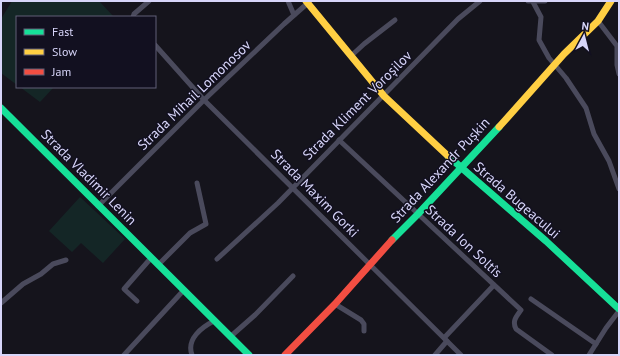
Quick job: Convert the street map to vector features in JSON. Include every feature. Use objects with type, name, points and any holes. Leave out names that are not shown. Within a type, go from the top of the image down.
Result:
[{"type":"street","points":[[134,16],[148,1]]},
{"type":"street","points":[[288,1],[294,15]]},
{"type":"street","name":"Strada Kliment Voroșilov","points":[[217,259],[292,188],[458,19],[480,1]]},
{"type":"street","points":[[545,1],[532,1],[541,17],[539,40],[586,108],[594,134],[609,161],[619,189]]},
{"type":"street","name":"Strada Alexandr Pușkin","points":[[285,355],[335,304],[381,251],[418,214],[518,107],[564,54],[598,21],[611,1]]},
{"type":"street","name":"Strada Mihail Lomonosov","points":[[98,206],[204,100],[308,2]]},
{"type":"street","name":"Strada Bugeacului","points":[[308,2],[384,96],[460,168],[546,241],[619,310]]},
{"type":"street","points":[[351,56],[364,44],[396,20]]},
{"type":"street","points":[[598,21],[617,46],[617,65],[619,74]]},
{"type":"street","name":"Strada Maxim Gorki","points":[[156,46],[204,100],[461,355]]},
{"type":"street","name":"Strada Vladimir Lenin","points":[[1,108],[183,291],[249,355]]},
{"type":"street","name":"Strada Ion Soltîs","points":[[339,140],[521,310],[514,320],[516,329],[552,355]]},
{"type":"street","points":[[158,265],[190,233],[206,224],[197,183]]},
{"type":"street","points":[[137,301],[124,289],[151,258]]},
{"type":"street","points":[[1,302],[23,284],[41,274],[53,264],[66,260]]},
{"type":"street","points":[[230,337],[293,276]]},
{"type":"street","points":[[435,355],[446,340],[494,285]]},
{"type":"street","points":[[124,355],[183,291]]},
{"type":"street","points":[[531,299],[596,344]]},
{"type":"street","points":[[335,304],[361,320],[364,324],[364,332]]},
{"type":"street","points":[[589,355],[619,310]]},
{"type":"street","points":[[192,355],[191,346],[196,335],[202,328],[214,320]]},
{"type":"shaded area","points":[[12,1],[99,1],[113,16],[16,16],[16,84],[1,73],[1,19]]},
{"type":"shaded area","points":[[21,88],[53,88],[40,102]]},
{"type":"shaded area","points":[[80,197],[125,239],[103,263],[81,243],[72,252],[49,231]]},
{"type":"traffic: fast","points":[[1,108],[249,355]]},
{"type":"traffic: fast","points":[[392,240],[499,127]]},
{"type":"traffic: fast","points":[[448,156],[546,241],[619,309]]},
{"type":"traffic: slow","points":[[306,1],[384,96],[448,156]]},
{"type":"traffic: slow","points":[[499,127],[564,54],[598,21],[611,1]]},
{"type":"traffic: jam","points":[[285,355],[335,304],[392,240]]}]
